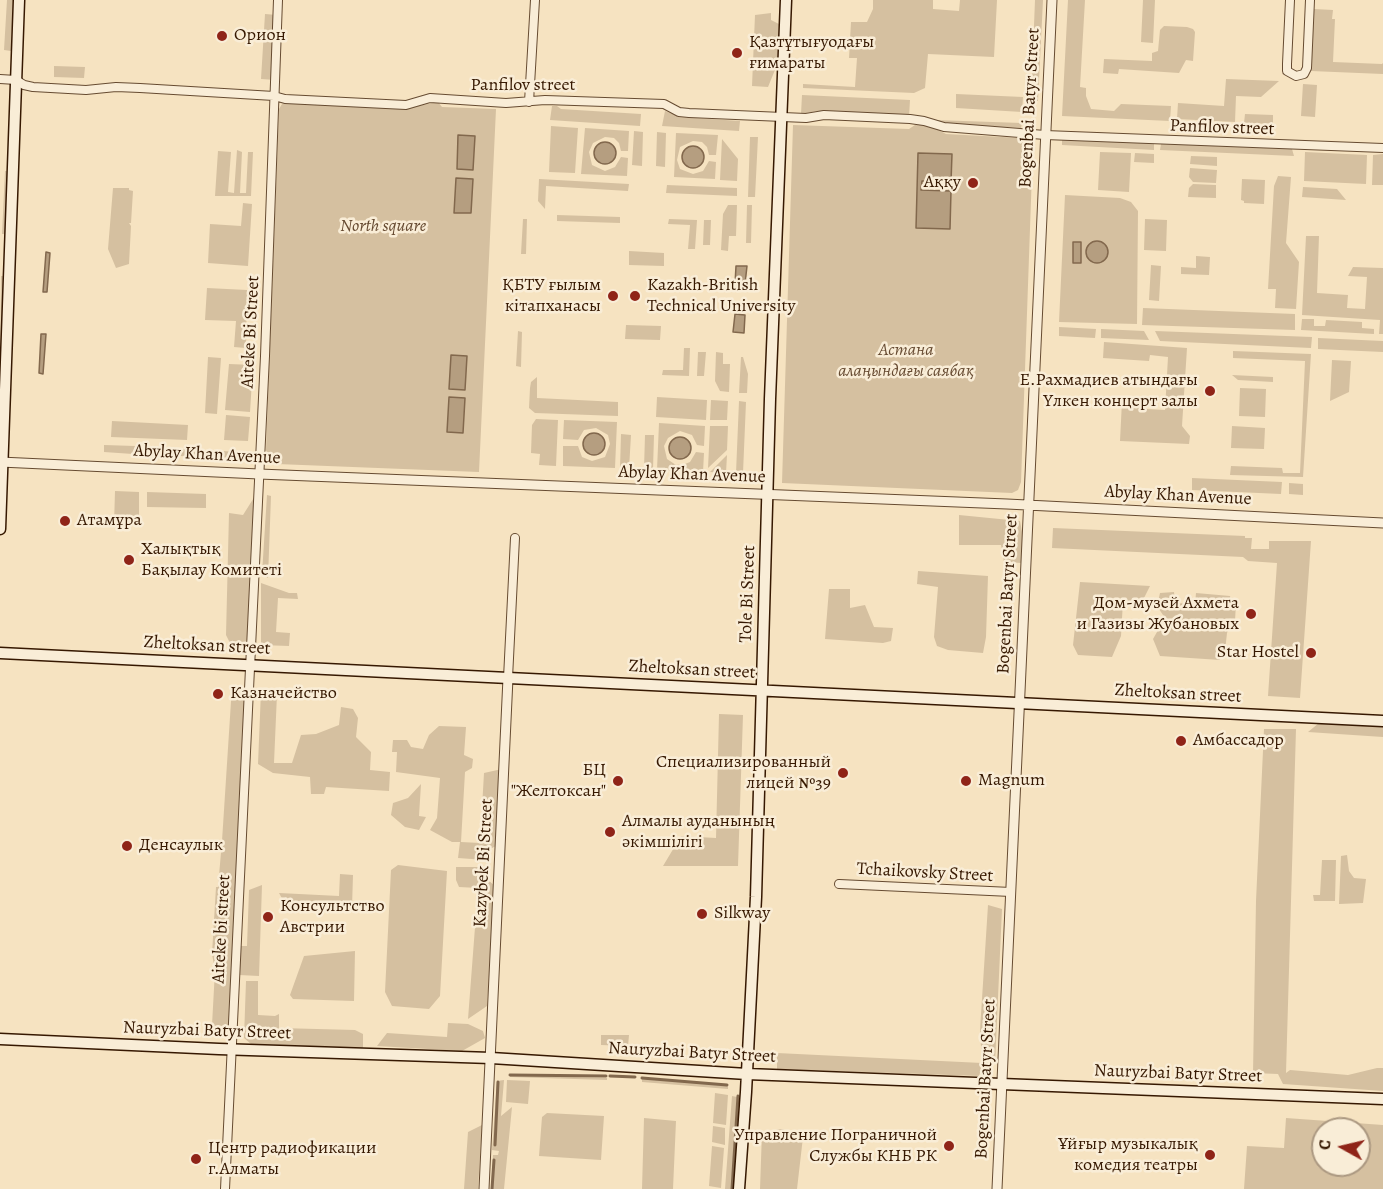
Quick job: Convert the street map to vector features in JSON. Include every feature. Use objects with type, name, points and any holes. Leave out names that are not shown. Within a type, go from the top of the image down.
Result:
[{"type":"main road","points":[[0,529],[7,80],[20,0]]},
{"type":"main road","name":"Tole Bi Street","points":[[739,1189],[756,897],[761,690],[786,0]]},
{"type":"main road","name":"Zheltoksan street","points":[[0,653],[1383,721]]},
{"type":"main road","name":"Nauryzbai Batyr Street","points":[[0,1039],[231,1050],[491,1058],[747,1074],[1383,1099]]},
{"type":"street","name":"Aiteke Bi Street","points":[[250,665],[278,0]]},
{"type":"street","points":[[529,102],[535,0]]},
{"type":"street","name":"Bogenbai Batyr Street","points":[[997,1189],[1052,0]]},
{"type":"street","points":[[1290,0],[1287,71],[1296,76],[1304,74],[1307,68],[1310,0]]},
{"type":"street","name":"Panfilov street","points":[[7,80],[38,87],[86,90],[116,87],[140,88],[406,105],[430,98],[506,103],[545,100],[664,104],[679,112],[689,113],[807,118],[824,115],[910,120],[924,121],[944,127],[1046,135],[1383,148]]},
{"type":"street","name":"Abylay Khan Avenue","points":[[2,462],[768,494],[1383,524]]},
{"type":"street","name":"Kazybek Bi Street","points":[[484,1189],[515,538]]},
{"type":"street","name":"Aiteke bi street","points":[[231,1050],[250,665]]},
{"type":"street","name":"Tchaikovsky Street","points":[[839,884],[1011,892]]},
{"type":"street","points":[[225,1189],[231,1050]]},
{"type":"green space","points":[[7,0],[13,0],[11,51],[4,50]]},
{"type":"green space","points":[[873,0],[933,0],[933,9],[959,11],[960,0],[997,0],[994,57],[928,54],[925,88],[914,93],[803,88],[803,84],[855,87],[857,58],[849,58],[851,22],[867,22],[873,9]]},
{"type":"green space","points":[[1035,0],[1043,0],[1038,101],[1031,101]]},
{"type":"green space","points":[[1068,0],[1085,0],[1080,87],[1086,88],[1086,96],[1091,109],[1114,111],[1121,104],[1171,106],[1170,121],[1062,116]]},
{"type":"green space","points":[[1143,0],[1155,0],[1153,43],[1141,42]]},
{"type":"green space","points":[[1314,9],[1333,10],[1332,19],[1335,19],[1333,62],[1383,63],[1383,74],[1311,71]]},
{"type":"green space","points":[[771,13],[771,20],[779,24],[777,65],[768,87],[752,86],[755,15]]},
{"type":"green space","points":[[265,14],[277,15],[275,80],[261,79]]},
{"type":"green space","points":[[1164,26],[1187,27],[1195,32],[1193,61],[1186,60],[1179,73],[1119,69],[1118,74],[1103,73],[1104,59],[1152,61],[1152,53],[1158,51],[1160,30]]},
{"type":"green space","points":[[54,66],[85,67],[84,78],[54,77]]},
{"type":"green space","points":[[1226,79],[1279,81],[1261,97],[1236,96],[1235,122],[1177,119],[1178,103],[1224,106]]},
{"type":"green space","points":[[1303,84],[1317,85],[1315,117],[1301,116]]},
{"type":"green space","points":[[956,94],[1023,97],[1022,112],[956,108]]},
{"type":"green space","points":[[802,95],[910,100],[909,117],[817,111],[801,114]]},
{"type":"green space","name":"North square","points":[[287,102],[402,109],[438,102],[442,107],[496,109],[479,472],[277,464],[268,458],[266,450],[279,109]]},
{"type":"green space","points":[[552,106],[561,109],[641,114],[640,126],[550,120]]},
{"type":"green space","points":[[665,111],[680,117],[740,121],[739,131],[662,126]]},
{"type":"green space","points":[[1245,114],[1273,115],[1273,124],[1244,123]]},
{"type":"green space","points":[[934,120],[1022,123],[1021,128],[941,124]]},
{"type":"green space","name":"Астана алаңындағы саябақ","points":[[918,123],[927,124],[946,134],[1021,138],[1030,140],[1033,144],[1021,482],[1018,490],[1012,493],[782,483],[793,125],[909,129]]},
{"type":"green space","points":[[551,126],[578,128],[575,173],[549,172]]},
{"type":"green space","points":[[585,128],[629,131],[628,151],[621,151],[619,143],[614,138],[605,137],[593,143],[589,152],[592,165],[605,171],[615,167],[621,157],[628,158],[627,176],[581,174]]},
{"type":"green space","points":[[634,131],[643,132],[642,166],[632,165]]},
{"type":"green space","points":[[657,132],[666,133],[665,167],[656,166]]},
{"type":"green space","points":[[676,133],[718,135],[716,155],[709,155],[707,147],[702,142],[693,141],[680,147],[677,160],[680,169],[693,174],[703,171],[709,161],[716,162],[715,179],[674,177]]},
{"type":"green space","points":[[750,137],[758,137],[755,197],[748,197]]},
{"type":"green space","points":[[722,139],[738,159],[737,181],[720,180]]},
{"type":"green space","points":[[1062,139],[1154,143],[1154,150],[1062,145]]},
{"type":"green space","points":[[1161,144],[1292,149],[1294,156],[1160,150]]},
{"type":"green space","points":[[237,150],[242,152],[240,193],[246,193],[248,152],[253,152],[251,196],[215,196],[218,151],[231,152],[228,192],[234,193]]},
{"type":"green space","points":[[1100,152],[1131,153],[1129,192],[1098,190]]},
{"type":"green space","points":[[1305,152],[1367,155],[1366,184],[1304,181]]},
{"type":"green space","points":[[1135,153],[1154,154],[1154,163],[1134,162]]},
{"type":"green space","points":[[1383,154],[1383,185],[1372,185],[1373,155]]},
{"type":"green space","points":[[1191,156],[1217,157],[1217,166],[1190,164]]},
{"type":"green space","points":[[1190,168],[1217,170],[1216,183],[1193,182],[1189,177]]},
{"type":"green space","points":[[5,171],[8,171],[6,234],[2,234]]},
{"type":"green space","points":[[1278,176],[1291,177],[1286,243],[1299,262],[1296,309],[1275,308],[1276,289],[1268,289],[1274,186]]},
{"type":"green space","points":[[539,179],[629,184],[628,191],[546,186],[545,209],[538,201]]},
{"type":"green space","points":[[1242,179],[1265,180],[1264,204],[1244,203],[1241,200]]},
{"type":"green space","points":[[1193,184],[1216,185],[1216,198],[1188,197],[1189,188]]},
{"type":"green space","points":[[667,185],[737,188],[737,196],[666,193]]},
{"type":"green space","points":[[1303,187],[1337,189],[1346,200],[1302,197]]},
{"type":"green space","points":[[113,188],[129,188],[133,191],[131,223],[129,223],[131,226],[129,264],[116,268],[108,249]]},
{"type":"green space","points":[[1065,195],[1120,198],[1131,202],[1138,211],[1137,324],[1059,322]],"holes":[[[1107,248],[1106,258],[1093,262],[1087,257],[1086,251]]]},
{"type":"green space","points":[[243,203],[252,204],[248,266],[208,263],[210,224],[241,226]]},
{"type":"green space","points":[[728,205],[737,205],[736,236],[729,236],[728,251],[721,250],[723,214]]},
{"type":"green space","points":[[747,205],[752,205],[751,243],[746,243]]},
{"type":"green space","points":[[557,215],[620,217],[620,223],[557,221]]},
{"type":"green space","points":[[523,219],[527,219],[526,254],[521,254]]},
{"type":"green space","points":[[669,219],[697,220],[695,249],[688,249],[690,225],[668,224]]},
{"type":"green space","points":[[1145,219],[1167,220],[1166,251],[1144,250]]},
{"type":"green space","points":[[704,220],[711,220],[710,245],[703,245]]},
{"type":"green space","points":[[1306,236],[1319,236],[1317,293],[1348,295],[1347,308],[1365,309],[1367,277],[1348,276],[1353,267],[1383,268],[1383,334],[1379,334],[1380,320],[1302,315]]},
{"type":"green space","points":[[629,251],[664,253],[664,266],[629,265]]},
{"type":"green space","points":[[1196,256],[1210,257],[1209,275],[1181,274],[1181,267],[1196,268]]},
{"type":"green space","points":[[1151,265],[1161,266],[1159,301],[1149,300]]},
{"type":"green space","points":[[1,276],[4,276],[0,362]]},
{"type":"green space","points":[[207,288],[247,290],[246,348],[234,347],[236,321],[205,320]]},
{"type":"green space","points":[[1143,308],[1295,314],[1295,330],[1142,325]]},
{"type":"green space","points":[[1302,319],[1314,319],[1314,326],[1325,326],[1326,320],[1362,322],[1362,328],[1374,329],[1374,334],[1301,330]]},
{"type":"green space","points":[[626,325],[661,326],[660,340],[625,339]]},
{"type":"green space","points":[[1059,327],[1096,329],[1095,338],[1059,336]]},
{"type":"green space","points":[[1101,329],[1144,331],[1149,340],[1101,338]]},
{"type":"green space","points":[[518,331],[522,332],[521,367],[516,366]]},
{"type":"green space","points":[[1155,331],[1312,337],[1311,348],[1160,341]]},
{"type":"green space","points":[[1318,338],[1383,341],[1383,352],[1318,349]]},
{"type":"green space","points":[[1104,342],[1187,348],[1182,426],[1190,436],[1189,444],[1120,441],[1122,401],[1147,402],[1147,409],[1165,410],[1168,357],[1150,355],[1149,361],[1103,358]]},
{"type":"green space","points":[[684,348],[690,348],[689,376],[662,375],[663,370],[683,370]]},
{"type":"green space","points":[[1233,351],[1311,354],[1303,477],[1230,475],[1231,466],[1282,468],[1283,473],[1300,473],[1305,361],[1233,358]]},
{"type":"green space","points":[[698,352],[706,352],[704,376],[697,376]]},
{"type":"green space","points":[[716,352],[723,353],[723,364],[730,364],[729,392],[720,391],[715,381]]},
{"type":"green space","points":[[208,357],[221,358],[217,414],[205,413]]},
{"type":"green space","points":[[741,357],[743,357],[748,374],[747,393],[739,393]]},
{"type":"green space","points":[[1332,360],[1351,361],[1349,392],[1330,401]]},
{"type":"green space","points":[[229,364],[253,365],[250,412],[225,410]]},
{"type":"green space","points":[[1232,375],[1273,377],[1273,382],[1238,380]]},
{"type":"green space","points":[[537,377],[537,398],[618,402],[618,416],[535,413],[529,408],[530,388],[531,382]]},
{"type":"green space","points":[[1240,388],[1266,389],[1265,417],[1239,416]]},
{"type":"green space","points":[[657,397],[707,400],[706,420],[656,417]]},
{"type":"green space","points":[[711,400],[728,401],[727,420],[710,420]]},
{"type":"green space","points":[[739,401],[746,402],[743,473],[736,473]]},
{"type":"green space","points":[[226,415],[250,417],[248,441],[224,440]]},
{"type":"green space","points":[[536,419],[558,420],[556,466],[539,465],[540,454],[531,453],[532,425]]},
{"type":"green space","points":[[564,420],[617,422],[615,468],[563,466],[563,446],[578,446],[582,457],[592,461],[605,457],[610,444],[608,435],[596,428],[584,430],[578,440],[563,439]]},
{"type":"green space","points":[[112,421],[188,425],[187,440],[111,437]]},
{"type":"green space","points":[[659,423],[705,426],[704,446],[697,445],[692,435],[680,431],[668,438],[664,446],[667,459],[676,465],[690,462],[696,452],[704,453],[703,472],[657,470]]},
{"type":"green space","points":[[710,426],[728,426],[727,450],[708,468]]},
{"type":"green space","points":[[1232,426],[1265,428],[1264,449],[1231,448]]},
{"type":"green space","points":[[621,434],[631,435],[629,469],[620,469]]},
{"type":"green space","points":[[645,435],[654,435],[653,469],[644,469]]},
{"type":"green space","points":[[104,445],[135,446],[133,454],[104,452]]},
{"type":"green space","points":[[150,447],[239,452],[239,458],[149,455]]},
{"type":"green space","points":[[727,455],[726,473],[710,472]]},
{"type":"green space","points":[[1192,478],[1282,482],[1281,494],[1192,490]]},
{"type":"green space","points":[[1289,483],[1303,484],[1303,495],[1289,494]]},
{"type":"green space","points":[[115,491],[139,492],[139,526],[114,525]]},
{"type":"green space","points":[[147,492],[206,494],[206,508],[147,507]]},
{"type":"green space","points":[[267,495],[271,496],[268,578],[262,574]]},
{"type":"green space","points":[[255,496],[246,653],[235,653],[226,635],[229,513],[243,515]]},
{"type":"green space","points":[[959,515],[1020,521],[1022,563],[1004,562],[1001,545],[959,545]]},
{"type":"green space","points":[[1053,528],[1245,536],[1245,538],[1252,538],[1251,549],[1269,549],[1269,541],[1311,541],[1300,698],[1268,696],[1277,563],[1248,561],[1243,557],[1052,548]]},
{"type":"green space","points":[[918,571],[988,576],[986,637],[983,653],[948,650],[937,646],[934,637],[938,587],[917,584]]},
{"type":"green space","points":[[1080,582],[1150,586],[1142,602],[1123,601],[1121,636],[1112,657],[1078,655],[1073,645]]},
{"type":"green space","points":[[261,583],[289,593],[297,593],[298,599],[278,598],[276,632],[290,633],[289,646],[261,645]]},
{"type":"green space","points":[[829,589],[850,589],[850,608],[865,605],[874,627],[893,628],[891,641],[883,643],[825,639]]},
{"type":"green space","points":[[1174,592],[1175,603],[1195,604],[1196,593],[1230,596],[1232,603],[1236,603],[1235,621],[1232,621],[1227,633],[1225,651],[1221,651],[1220,660],[1160,656],[1153,639],[1165,618],[1157,606],[1160,593]]},
{"type":"green space","points":[[232,686],[239,690],[248,690],[232,1033],[220,1032],[212,1025],[215,970],[212,954]]},
{"type":"green space","points":[[261,691],[277,694],[274,763],[292,763],[301,735],[316,734],[339,725],[341,707],[353,709],[358,718],[356,737],[371,752],[370,770],[390,772],[389,791],[326,787],[324,794],[311,794],[310,777],[273,773],[258,764]]},
{"type":"green space","points":[[719,714],[743,715],[738,866],[663,866],[681,836],[716,838]]},
{"type":"green space","points":[[1319,723],[1383,727],[1383,737],[1308,732]]},
{"type":"green space","points":[[439,726],[466,727],[464,755],[473,759],[472,768],[465,772],[461,842],[480,843],[484,773],[502,769],[498,845],[486,851],[485,860],[458,858],[460,842],[452,842],[430,830],[437,818],[440,778],[396,772],[397,752],[392,752],[393,740],[407,740],[411,747],[423,749],[429,735]]},
{"type":"green space","points":[[1264,729],[1296,729],[1286,1073],[1290,1070],[1348,1075],[1383,1068],[1383,1091],[1283,1084],[1278,1074],[1253,1073],[1256,901]]},
{"type":"green space","points":[[421,784],[419,816],[426,817],[419,830],[405,827],[391,815],[393,803],[408,798]]},
{"type":"green space","points":[[1347,855],[1349,871],[1354,878],[1366,879],[1363,903],[1339,904],[1341,856]]},
{"type":"green space","points":[[1322,860],[1336,860],[1335,901],[1314,901],[1313,895],[1320,895]]},
{"type":"green space","points":[[398,865],[447,871],[440,996],[429,1009],[392,1006],[385,992],[391,870]]},
{"type":"green space","points":[[456,867],[484,867],[488,880],[495,886],[487,1006],[468,1019],[478,888],[459,887],[456,880]]},
{"type":"green space","points":[[340,874],[353,875],[352,907],[285,904],[279,893],[339,896]]},
{"type":"green space","points":[[262,885],[259,976],[239,975],[240,946],[247,946],[249,890]]},
{"type":"green space","points":[[988,905],[1002,909],[995,1064],[983,1063],[979,1076],[777,1069],[777,1053],[982,1063],[980,1030]]},
{"type":"green space","points":[[355,951],[354,1001],[293,999],[290,995],[304,956]]},
{"type":"green space","points":[[246,981],[258,981],[258,1015],[275,1016],[279,1014],[279,1028],[355,1030],[363,1034],[363,1048],[251,1044],[244,1038]]},
{"type":"green space","points":[[448,1023],[468,1024],[483,1031],[485,1038],[462,1051],[377,1046],[387,1033],[447,1037]]},
{"type":"green space","points":[[601,1035],[629,1035],[628,1046],[601,1045]]},
{"type":"green space","points":[[510,1075],[607,1078],[607,1080],[510,1077]]},
{"type":"green space","points":[[642,1078],[728,1086],[728,1089],[642,1082]]},
{"type":"green space","points":[[504,1080],[501,1116],[512,1107],[504,1189],[491,1189],[493,1155],[498,1155],[499,1151],[492,1150],[497,1081]]},
{"type":"green space","points":[[507,1080],[530,1081],[528,1104],[506,1102]]},
{"type":"green space","points":[[715,1093],[728,1095],[726,1125],[713,1123]]},
{"type":"green space","points":[[732,1096],[737,1097],[731,1189],[725,1189]]},
{"type":"green space","points":[[547,1113],[604,1116],[601,1160],[539,1156],[542,1117]]},
{"type":"green space","points":[[644,1118],[676,1121],[673,1189],[642,1189]]},
{"type":"green space","points":[[1286,1118],[1311,1120],[1311,1177],[1371,1177],[1371,1124],[1383,1125],[1383,1189],[1244,1189],[1247,1146],[1284,1148]]},
{"type":"green space","points":[[482,1125],[478,1189],[464,1189],[468,1132]]},
{"type":"green space","points":[[713,1126],[725,1128],[725,1145],[712,1142]]},
{"type":"green space","points":[[782,1129],[803,1137],[797,1189],[760,1189],[762,1132]]},
{"type":"green space","points":[[712,1146],[724,1148],[721,1188],[709,1186]]},
{"type":"shaded area","points":[[458,135],[475,136],[473,170],[457,169]]},
{"type":"shaded area","points":[[605,142],[613,145],[616,153],[613,161],[605,164],[597,161],[594,153],[597,145]]},
{"type":"shaded area","points":[[693,146],[701,149],[704,157],[701,165],[693,168],[685,165],[682,157],[685,149]]},
{"type":"shaded area","points":[[918,153],[952,154],[951,182],[922,181],[921,190],[951,191],[950,229],[916,228]]},
{"type":"shaded area","points":[[456,178],[473,179],[471,213],[454,213]]},
{"type":"shaded area","points":[[1097,241],[1105,244],[1108,252],[1105,260],[1097,263],[1089,260],[1086,252],[1089,244]]},
{"type":"shaded area","points":[[1073,242],[1081,242],[1081,263],[1073,263]]},
{"type":"shaded area","points":[[46,252],[50,253],[47,292],[43,292]]},
{"type":"shaded area","points":[[736,266],[747,266],[745,284],[735,284]]},
{"type":"shaded area","points":[[735,314],[745,315],[744,333],[733,332]]},
{"type":"shaded area","points":[[41,334],[46,334],[43,374],[39,373]]},
{"type":"shaded area","points":[[451,355],[467,356],[465,390],[449,389]]},
{"type":"shaded area","points":[[449,397],[465,398],[463,433],[447,432]]},
{"type":"shaded area","points":[[594,433],[602,436],[605,444],[602,452],[594,455],[586,452],[583,444],[586,436]]},
{"type":"shaded area","points":[[680,437],[688,440],[691,448],[688,456],[680,459],[672,456],[669,448],[672,440]]},
{"type":"waterway","points":[[510,1075],[606,1076]]},
{"type":"waterway","points":[[610,1076],[635,1077]]},
{"type":"waterway","points":[[642,1078],[727,1085]]},
{"type":"waterway","points":[[495,1145],[498,1082]]},
{"type":"waterway","points":[[732,1189],[738,1096]]},
{"type":"waterway","points":[[492,1189],[494,1160]]},
{"type":"place","name":"Орион","points":[[222,36]]},
{"type":"place","name":"Қазтұтығуодағы ғимараты","points":[[737,53]]},
{"type":"place","name":"Аққу","points":[[973,183]]},
{"type":"place","name":"ҚБТУ ғылым кітапханасы","points":[[613,296]]},
{"type":"place","name":"Kazakh-British Technical University","points":[[635,296]]},
{"type":"place","name":"Е.Рахмадиев атындағы Үлкен концерт залы","points":[[1210,391]]},
{"type":"place","name":"Атамұра","points":[[65,521]]},
{"type":"place","name":"Халықтық Бақылау Комитеті","points":[[129,560]]},
{"type":"place","name":"Дом-музей Ахмета и Газизы Жубановых","points":[[1251,614]]},
{"type":"place","name":"Star Hostel","points":[[1311,653]]},
{"type":"place","name":"Казначейство","points":[[218,694]]},
{"type":"place","name":"Амбассадор","points":[[1181,741]]},
{"type":"place","name":"Специализированный лицей №39","points":[[843,773]]},
{"type":"place","name":"БЦ \"Желтоксан\"","points":[[618,781]]},
{"type":"place","name":"Magnum","points":[[966,781]]},
{"type":"place","name":"Алмалы ауданының әкімшілігі","points":[[610,832]]},
{"type":"place","name":"Денсаулык","points":[[127,846]]},
{"type":"place","name":"Silkway","points":[[702,914]]},
{"type":"place","name":"Консультство Австрии","points":[[268,917]]},
{"type":"place","name":"Управление Пограничной Службы КНБ РК","points":[[949,1146]]},
{"type":"place","name":"Ұйғыр музыкалық комедия театры","points":[[1210,1155]]},
{"type":"place","name":"Центр радиофикации г.Алматы","points":[[196,1159]]}]
